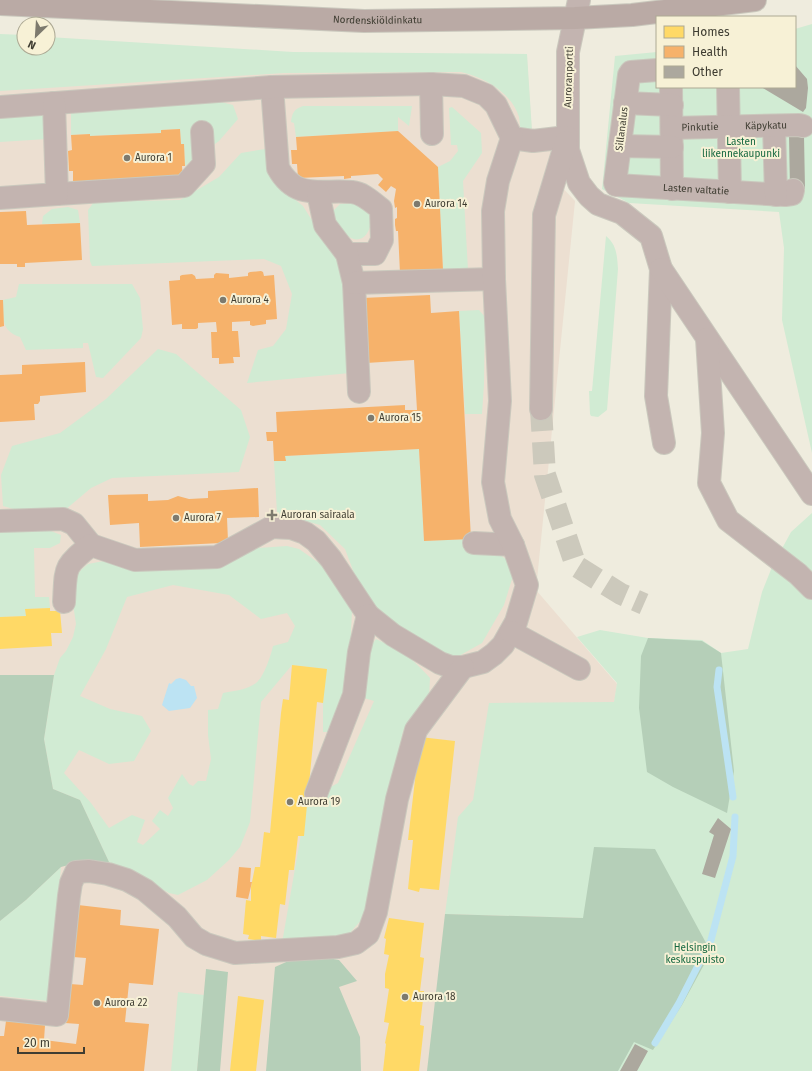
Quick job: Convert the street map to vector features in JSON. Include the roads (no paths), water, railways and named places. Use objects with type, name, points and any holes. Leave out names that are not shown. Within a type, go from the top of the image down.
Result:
[{"type":"main road","name":"Nordenskiöldinkatu","points":[[0,4],[364,21],[577,9],[632,15],[755,0]]},
{"type":"street","name":"Auroranportti","points":[[567,137],[568,52],[577,9]]},
{"type":"street","name":"Sillanalus","points":[[616,185],[615,183],[630,73],[656,70]]},
{"type":"street","points":[[431,84],[432,134]]},
{"type":"street","points":[[0,107],[272,87],[431,84],[464,86],[486,94],[496,105],[512,138],[498,181],[493,211],[494,279],[500,401],[492,482],[500,519],[513,545],[527,585],[516,622],[511,632],[494,654],[483,662],[463,667],[451,667],[440,663],[380,626],[368,615],[331,559],[316,541],[305,533],[291,528],[272,528],[217,557],[135,560],[91,545],[74,524],[63,519],[0,521]]},
{"type":"street","points":[[272,87],[278,168],[283,177],[291,185],[302,190],[318,193],[353,192],[369,199],[381,209],[382,240],[375,254],[346,254]]},
{"type":"street","points":[[728,88],[728,127],[736,199]]},
{"type":"street","points":[[626,103],[672,96],[672,189]]},
{"type":"street","points":[[54,103],[57,194]]},
{"type":"street","name":"Lasten valtatie","points":[[616,185],[672,189],[736,199],[784,192],[774,126]]},
{"type":"street","name":"Käpykatu","points":[[728,127],[803,126]]},
{"type":"street","name":"Pinkutie","points":[[620,146],[728,127]]},
{"type":"street","points":[[0,198],[184,186],[204,164],[202,132]]},
{"type":"street","points":[[512,138],[533,142],[567,137]]},
{"type":"street","points":[[567,137],[571,163],[582,188],[598,204],[622,213],[651,236],[661,269],[812,494]]},
{"type":"street","points":[[541,409],[544,215],[567,137]]},
{"type":"street","points":[[318,193],[325,225],[346,254],[354,283],[359,392]]},
{"type":"street","points":[[661,269],[656,396],[664,443]]},
{"type":"street","points":[[354,283],[494,279]]},
{"type":"street","points":[[707,339],[713,433],[708,483],[728,520],[798,574],[812,588]]},
{"type":"street","points":[[474,543],[513,545]]},
{"type":"street","points":[[64,602],[66,569],[73,559],[91,545]]},
{"type":"street","points":[[316,794],[354,695],[358,652],[368,615]]},
{"type":"street","points":[[511,632],[579,669]]},
{"type":"street","points":[[0,1008],[56,1015],[69,896],[71,883],[76,872],[89,871],[108,874],[145,890],[177,917],[194,938],[206,944],[230,951],[236,952],[338,947],[356,943],[368,934],[376,912],[397,799],[416,730],[463,667]]},
{"type":"water","points":[[180,678],[186,680],[191,686],[194,686],[197,698],[190,708],[169,711],[162,705],[169,683],[171,684],[176,679]]},
{"type":"waterway","points":[[719,670],[717,687],[733,797]]},
{"type":"waterway","points":[[655,1043],[679,1003],[711,940],[733,856],[735,817]]},
{"type":"tunnel","points":[[541,409],[545,475],[576,566],[621,594],[644,604]]},
{"type":"place","name":"Aurora 1","points":[[127,158]]},
{"type":"place","name":"Aurora 14","points":[[417,204]]},
{"type":"place","name":"Aurora 4","points":[[223,300]]},
{"type":"place","name":"Aurora 15","points":[[371,418]]},
{"type":"place","name":"Auroran sairaala","points":[[272,515]]},
{"type":"place","name":"Aurora 7","points":[[176,518]]},
{"type":"place","name":"Aurora 19","points":[[290,802]]},
{"type":"place","name":"Aurora 18","points":[[405,997]]},
{"type":"place","name":"Aurora 22","points":[[97,1003]]},
{"type":"park label","name":"Lasten liikennekaupunki","points":[[741,148]]},
{"type":"park label","name":"Helsingin keskuspuisto","points":[[695,954]]}]
